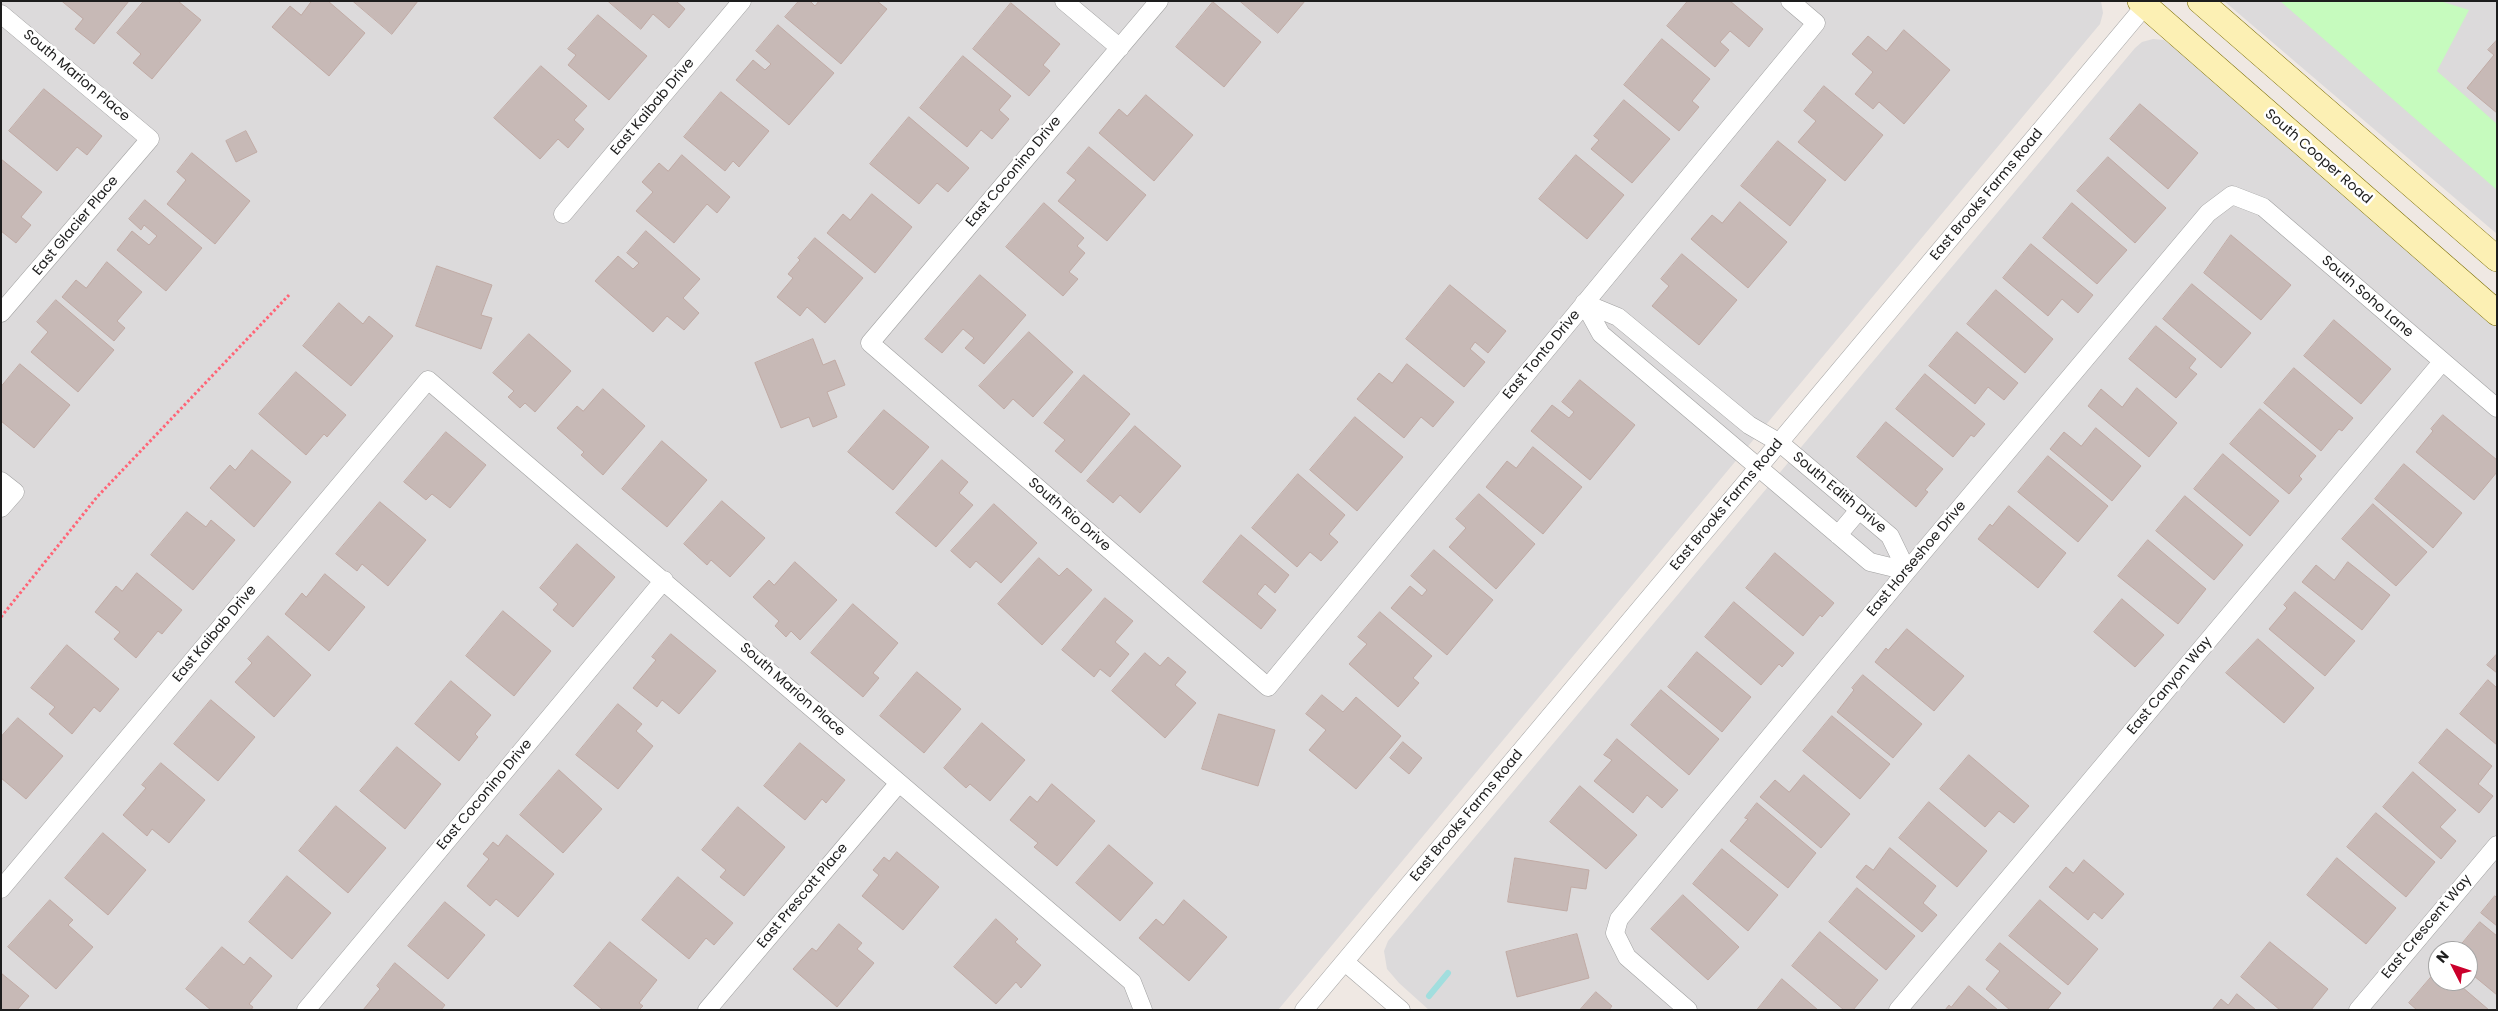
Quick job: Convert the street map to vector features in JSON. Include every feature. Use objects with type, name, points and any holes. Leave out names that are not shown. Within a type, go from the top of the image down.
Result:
[{"type":"main road","points":[[2200,1],[2497,259]]},
{"type":"main road","name":"South Cooper Road","points":[[2145,3],[2497,312]]},
{"type":"street","name":"East Kaibab Drive","points":[[563,214],[742,1]]},
{"type":"street","points":[[1064,1],[1120,48]]},
{"type":"street","name":"East Coconino Drive","points":[[870,343],[1159,1]]},
{"type":"street","name":"East Tonto Drive","points":[[1268,687],[1816,23],[1790,1]]},
{"type":"street","name":"East Brooks Farms Road","points":[[1304,1010],[1780,443],[2145,3]]},
{"type":"street","name":"South Marion Place","points":[[1,14],[150,139]]},
{"type":"street","name":"East Glacier Place","points":[[1,313],[150,139]]},
{"type":"street","name":"South Soho Lane","points":[[2232,195],[2263,207],[2497,408]]},
{"type":"street","name":"East Horseshoe Drive","points":[[1688,1010],[1626,957],[1615,934],[1619,919],[1906,571],[2208,213],[2232,195]]},
{"type":"street","points":[[1584,303],[1601,334],[1870,562],[1906,571]]},
{"type":"street","name":"South Edith Drive","points":[[1584,303],[1618,317],[1749,425],[1780,443],[1890,536],[1906,571]]},
{"type":"street","name":"South Rio Drive","points":[[870,343],[1268,687]]},
{"type":"street","name":"East Canyon Way","points":[[1898,1010],[2442,362]]},
{"type":"street","points":[[1664,388],[1681,368]]},
{"type":"street","name":"East Kaibab Drive","points":[[1,889],[428,380]]},
{"type":"street","name":"South Marion Place","points":[[428,380],[1132,982],[1143,1010]]},
{"type":"street","points":[[1,480],[15,492],[1,508]]},
{"type":"street","points":[[1838,535],[1859,510]]},
{"type":"street","name":"East Coconino Drive","points":[[306,1010],[664,580]]},
{"type":"street","name":"East Prescott Place","points":[[707,1010],[899,783]]},
{"type":"street","name":"East Crescent Way","points":[[2358,1010],[2497,845]]},
{"type":"street","points":[[1344,962],[1401,1010]]},
{"type":"path","points":[[1,617],[97,497],[289,295]]},
{"type":"shaded area","points":[[1,1],[2101,1],[2103,13],[2100,24],[1278,1010],[1,1010]]},
{"type":"shaded area","points":[[2224,1],[2497,1],[2497,234]]},
{"type":"shaded area","points":[[2153,39],[2164,40],[2194,62],[2497,328],[2497,1010],[1429,1010],[1399,983],[1387,969],[1384,951],[1388,941],[2135,48],[2142,42]]},
{"type":"green space","points":[[2280,1],[2440,1],[2469,10],[2437,71],[2497,124],[2497,190]]},
{"type":"building","points":[[62,1],[129,1],[94,44],[75,29],[83,19]]},
{"type":"building","points":[[144,1],[178,1],[201,20],[152,79],[133,63],[141,54],[117,33]]},
{"type":"building","points":[[312,1],[328,1],[365,33],[329,76],[272,27],[290,6],[301,15]]},
{"type":"building","points":[[353,1],[418,1],[392,34]]},
{"type":"building","points":[[608,1],[676,1],[685,9],[669,28],[653,14],[641,29]]},
{"type":"building","points":[[799,1],[810,1],[815,6],[819,1],[877,1],[887,9],[841,64],[785,17]]},
{"type":"building","points":[[1240,1],[1305,1],[1278,33]]},
{"type":"building","points":[[1688,1],[1730,1],[1763,29],[1749,47],[1730,31],[1720,42],[1729,50],[1715,67],[1667,26]]},
{"type":"building","points":[[1213,2],[1261,42],[1224,87],[1176,47]]},
{"type":"building","points":[[1011,3],[1060,44],[1043,65],[1050,71],[1029,96],[973,49]]},
{"type":"building","points":[[598,15],[647,56],[609,100],[568,65],[576,55],[568,49]]},
{"type":"building","points":[[778,25],[834,73],[789,125],[736,80],[753,60],[765,70],[771,64],[756,51]]},
{"type":"building","points":[[1904,30],[1950,70],[1904,124],[1879,102],[1873,109],[1855,94],[1873,72],[1852,54],[1868,36],[1886,51]]},
{"type":"building","points":[[1662,39],[1710,79],[1692,101],[1699,107],[1679,131],[1624,85]]},
{"type":"building","points":[[2497,40],[2497,113],[2467,88],[2494,55],[2488,50]]},
{"type":"building","points":[[963,56],[1011,96],[999,110],[1009,119],[992,139],[981,130],[967,147],[920,108]]},
{"type":"building","points":[[541,66],[587,106],[574,120],[584,129],[568,148],[558,139],[540,159],[494,118]]},
{"type":"building","points":[[1824,86],[1883,135],[1845,181],[1798,142],[1816,121],[1804,111]]},
{"type":"building","points":[[44,89],[102,136],[87,155],[77,147],[57,171],[9,131]]},
{"type":"building","points":[[721,92],[769,131],[739,167],[733,161],[725,171],[684,137]]},
{"type":"building","points":[[1146,95],[1193,135],[1154,181],[1099,133],[1119,109],[1127,116]]},
{"type":"building","points":[[1624,100],[1670,139],[1632,183],[1591,149],[1599,140],[1594,136]]},
{"type":"building","points":[[2140,104],[2198,153],[2168,189],[2110,139]]},
{"type":"building","points":[[909,117],[969,168],[948,192],[937,183],[919,204],[870,164]]},
{"type":"building","points":[[246,131],[257,152],[236,162],[226,141]]},
{"type":"building","points":[[1778,141],[1826,180],[1790,226],[1741,186]]},
{"type":"building","points":[[1089,147],[1146,195],[1107,241],[1058,201],[1076,180],[1067,173]]},
{"type":"building","points":[[192,153],[250,201],[215,244],[167,204],[186,180],[177,172]]},
{"type":"building","points":[[682,155],[730,197],[717,213],[707,204],[674,243],[636,211],[653,192],[642,182],[659,163],[668,171]]},
{"type":"building","points":[[1576,155],[1624,195],[1587,239],[1539,199]]},
{"type":"building","points":[[2108,157],[2166,208],[2135,243],[2077,191]]},
{"type":"building","points":[[1,159],[42,192],[21,217],[31,225],[16,243],[1,231]]},
{"type":"building","points":[[872,194],[912,227],[875,273],[827,233],[843,214],[850,220]]},
{"type":"building","points":[[145,200],[202,248],[166,291],[117,250],[132,231],[149,245],[157,236],[144,225],[141,230],[129,219]]},
{"type":"building","points":[[1740,202],[1787,242],[1748,288],[1691,239],[1712,215],[1722,223]]},
{"type":"building","points":[[1044,203],[1084,238],[1077,246],[1085,253],[1069,272],[1078,279],[1063,296],[1006,247]]},
{"type":"building","points":[[2072,203],[2127,250],[2097,284],[2043,238]]},
{"type":"building","points":[[646,231],[700,279],[683,298],[699,313],[684,330],[667,316],[653,332],[595,281],[618,256],[633,269],[639,263],[627,253]]},
{"type":"building","points":[[2231,235],[2291,285],[2261,320],[2204,273]]},
{"type":"building","points":[[815,238],[863,278],[825,323],[807,307],[800,316],[777,297],[793,278],[788,274],[800,260],[798,258]]},
{"type":"building","points":[[2031,244],[2093,295],[2078,313],[2062,299],[2048,316],[2003,278]]},
{"type":"building","points":[[1682,254],[1737,300],[1699,345],[1652,306],[1669,286],[1661,279]]},
{"type":"building","points":[[107,262],[142,292],[117,321],[125,328],[114,341],[62,297],[76,280],[86,288]]},
{"type":"building","points":[[437,266],[492,285],[481,315],[492,318],[481,349],[416,326]]},
{"type":"building","points":[[980,275],[1026,315],[984,364],[965,348],[974,338],[963,329],[942,353],[925,339]]},
{"type":"building","points":[[2192,284],[2251,333],[2221,368],[2163,319]]},
{"type":"building","points":[[1450,285],[1506,331],[1488,353],[1475,342],[1470,349],[1485,362],[1464,387],[1406,339]]},
{"type":"building","points":[[1996,290],[2053,339],[2025,373],[1967,324]]},
{"type":"building","points":[[56,300],[114,350],[78,392],[31,352],[48,332],[37,322]]},
{"type":"building","points":[[339,303],[363,324],[369,316],[393,336],[351,386],[303,346]]},
{"type":"building","points":[[2334,320],[2391,369],[2361,404],[2304,356]]},
{"type":"building","points":[[2156,326],[2196,359],[2189,368],[2197,374],[2176,398],[2129,359]]},
{"type":"building","points":[[1029,332],[1073,372],[1033,417],[1013,399],[1004,409],[979,386]]},
{"type":"building","points":[[1957,332],[2018,383],[2004,400],[1988,387],[1975,404],[1929,366]]},
{"type":"building","points":[[529,334],[571,371],[535,412],[525,403],[520,408],[508,397],[514,391],[493,373]]},
{"type":"building","points":[[813,339],[823,365],[835,360],[845,385],[827,392],[837,417],[813,427],[809,417],[781,428],[755,363]]},
{"type":"building","points":[[20,364],[70,405],[34,448],[1,421],[1,387]]},
{"type":"building","points":[[1407,364],[1454,402],[1433,427],[1421,417],[1404,438],[1357,399],[1379,373],[1392,383]]},
{"type":"building","points":[[2294,368],[2353,418],[2342,431],[2339,429],[2321,451],[2264,403]]},
{"type":"building","points":[[296,372],[346,415],[327,437],[324,434],[306,455],[259,414]]},
{"type":"building","points":[[1925,374],[1985,424],[1974,437],[1971,435],[1953,457],[1896,409]]},
{"type":"building","points":[[1084,375],[1130,414],[1081,473],[1055,451],[1065,440],[1044,423]]},
{"type":"building","points":[[1580,380],[1635,425],[1590,480],[1531,431],[1552,405],[1569,418],[1574,412],[1562,402]]},
{"type":"building","points":[[2137,388],[2177,423],[2149,457],[2088,406],[2101,389],[2122,407]]},
{"type":"building","points":[[603,389],[645,426],[603,475],[581,455],[584,452],[557,428],[577,406],[583,411]]},
{"type":"building","points":[[2260,409],[2316,456],[2299,476],[2302,479],[2289,494],[2230,444]]},
{"type":"building","points":[[884,410],[929,447],[893,490],[848,452]]},
{"type":"building","points":[[2443,415],[2497,460],[2497,472],[2474,500],[2416,452]]},
{"type":"building","points":[[1355,417],[1403,457],[1357,511],[1310,470]]},
{"type":"building","points":[[1886,422],[1943,469],[1925,490],[1928,492],[1916,507],[1857,457]]},
{"type":"building","points":[[1135,426],[1181,466],[1140,513],[1120,495],[1113,503],[1087,481]]},
{"type":"building","points":[[2096,428],[2141,466],[2112,501],[2050,449],[2064,432],[2081,446]]},
{"type":"building","points":[[446,432],[486,465],[450,508],[432,494],[426,500],[404,482]]},
{"type":"building","points":[[662,441],[707,480],[667,527],[622,489]]},
{"type":"building","points":[[1533,447],[1582,487],[1543,534],[1486,487],[1507,461],[1516,468]]},
{"type":"building","points":[[252,450],[291,482],[254,527],[210,488],[230,465],[235,470]]},
{"type":"building","points":[[2223,454],[2279,501],[2250,536],[2194,489]]},
{"type":"building","points":[[2048,456],[2108,506],[2078,542],[2018,492]]},
{"type":"building","points":[[942,460],[968,482],[959,493],[973,505],[936,547],[896,513]]},
{"type":"building","points":[[2404,464],[2462,513],[2433,548],[2375,499]]},
{"type":"building","points":[[1298,474],[1345,515],[1329,534],[1338,542],[1321,561],[1310,552],[1297,567],[1252,528]]},
{"type":"building","points":[[1479,494],[1535,544],[1496,589],[1449,547],[1466,528],[1456,519]]},
{"type":"building","points":[[2185,496],[2243,545],[2214,580],[2156,531]]},
{"type":"building","points":[[722,501],[765,538],[730,577],[711,560],[707,565],[684,544]]},
{"type":"building","points":[[380,502],[426,540],[388,586],[362,564],[357,571],[336,554]]},
{"type":"building","points":[[994,504],[1037,543],[1001,583],[976,561],[970,568],[951,551]]},
{"type":"building","points":[[2373,504],[2427,552],[2396,586],[2342,539]]},
{"type":"building","points":[[2009,506],[2066,553],[2038,588],[1978,539],[1990,524],[1992,526]]},
{"type":"building","points":[[187,512],[206,527],[211,520],[235,540],[193,590],[151,555]]},
{"type":"building","points":[[1241,535],[1289,575],[1275,593],[1265,584],[1257,594],[1276,610],[1261,629],[1203,582]]},
{"type":"building","points":[[2148,540],[2206,589],[2178,624],[2118,576]]},
{"type":"building","points":[[577,544],[615,577],[573,627],[553,610],[558,604],[540,588]]},
{"type":"building","points":[[1434,550],[1493,600],[1447,655],[1391,608],[1410,586],[1422,596],[1427,590],[1411,576]]},
{"type":"building","points":[[1775,553],[1834,603],[1822,617],[1820,615],[1803,636],[1746,588]]},
{"type":"building","points":[[1039,558],[1059,576],[1067,568],[1092,590],[1042,645],[998,604]]},
{"type":"building","points":[[795,562],[837,600],[800,640],[791,631],[786,637],[775,626],[779,621],[753,597],[769,580],[774,585]]},
{"type":"building","points":[[2348,562],[2390,595],[2362,630],[2302,582],[2316,565],[2334,580]]},
{"type":"building","points":[[137,573],[182,610],[162,634],[158,631],[136,658],[114,639],[120,632],[95,612],[116,586],[122,591]]},
{"type":"building","points":[[325,574],[365,607],[329,651],[285,614],[302,593],[306,597]]},
{"type":"building","points":[[2295,592],[2355,641],[2325,676],[2269,629],[2287,608],[2284,605]]},
{"type":"building","points":[[1105,598],[1133,621],[1115,642],[1129,654],[1110,677],[1100,669],[1094,677],[1062,650]]},
{"type":"building","points":[[2122,599],[2164,635],[2135,667],[2094,632]]},
{"type":"building","points":[[1734,602],[1794,653],[1782,667],[1779,664],[1761,685],[1705,637]]},
{"type":"building","points":[[853,604],[898,643],[873,673],[879,678],[863,697],[811,653]]},
{"type":"building","points":[[503,611],[551,651],[514,696],[466,656]]},
{"type":"building","points":[[1380,612],[1432,656],[1413,678],[1419,683],[1398,707],[1349,664],[1367,644],[1358,637]]},
{"type":"building","points":[[1907,629],[1964,676],[1934,711],[1875,662],[1886,648],[1888,650]]},
{"type":"building","points":[[671,634],[716,671],[679,714],[662,700],[657,707],[633,688],[656,660],[652,657]]},
{"type":"building","points":[[268,636],[311,675],[274,717],[235,682],[252,663],[248,659]]},
{"type":"building","points":[[2258,639],[2314,688],[2284,723],[2226,673]]},
{"type":"building","points":[[67,645],[119,689],[100,712],[94,707],[72,734],[49,714],[55,707],[31,688]]},
{"type":"building","points":[[1697,652],[1751,697],[1722,732],[1668,687]]},
{"type":"building","points":[[1145,653],[1160,666],[1168,657],[1186,672],[1175,685],[1196,703],[1165,738],[1112,691]]},
{"type":"building","points":[[2497,654],[2497,673],[2487,665]]},
{"type":"building","points":[[917,672],[961,709],[924,753],[880,716]]},
{"type":"building","points":[[1863,675],[1922,724],[1893,758],[1837,712],[1854,690],[1852,688]]},
{"type":"building","points":[[2488,680],[2497,688],[2497,745],[2460,714]]},
{"type":"building","points":[[451,681],[491,715],[475,734],[478,737],[459,761],[415,724]]},
{"type":"building","points":[[1661,690],[1719,739],[1689,775],[1631,725]]},
{"type":"building","points":[[1322,695],[1343,712],[1356,697],[1401,736],[1356,789],[1309,750],[1326,730],[1306,714]]},
{"type":"building","points":[[211,700],[255,737],[218,781],[174,744]]},
{"type":"building","points":[[618,704],[642,724],[636,731],[653,746],[618,789],[576,755]]},
{"type":"building","points":[[1219,714],[1275,730],[1258,786],[1202,769]]},
{"type":"building","points":[[1832,716],[1890,764],[1860,799],[1803,751]]},
{"type":"building","points":[[18,718],[63,756],[26,799],[1,778],[1,737]]},
{"type":"building","points":[[982,723],[1025,760],[990,801],[970,784],[966,788],[944,768]]},
{"type":"building","points":[[2447,729],[2492,766],[2478,784],[2493,796],[2479,813],[2419,763]]},
{"type":"building","points":[[1617,739],[1678,790],[1662,808],[1647,795],[1633,813],[1594,781],[1612,760],[1604,755]]},
{"type":"building","points":[[1403,742],[1422,758],[1409,774],[1390,758]]},
{"type":"building","points":[[800,743],[845,780],[826,803],[822,799],[805,820],[764,786]]},
{"type":"building","points":[[397,747],[441,784],[405,829],[360,791]]},
{"type":"building","points":[[1969,755],[2029,806],[2014,823],[1999,811],[1985,827],[1940,789]]},
{"type":"building","points":[[161,763],[205,800],[169,843],[152,829],[147,836],[123,815],[146,788],[142,785]]},
{"type":"building","points":[[559,770],[602,809],[563,853],[520,815]]},
{"type":"building","points":[[2413,772],[2456,810],[2440,827],[2456,841],[2441,859],[2383,807]]},
{"type":"building","points":[[1804,775],[1850,814],[1821,848],[1760,797],[1775,780],[1789,792]]},
{"type":"building","points":[[1052,784],[1095,821],[1057,866],[1034,847],[1038,843],[1010,820],[1030,796],[1037,802]]},
{"type":"building","points":[[1580,786],[1637,835],[1606,869],[1550,822]]},
{"type":"building","points":[[1929,802],[1987,851],[1957,887],[1899,838]]},
{"type":"building","points":[[1757,803],[1816,853],[1788,888],[1730,841],[1748,819],[1745,818]]},
{"type":"building","points":[[336,806],[386,848],[348,893],[299,851]]},
{"type":"building","points":[[738,807],[785,847],[744,896],[720,877],[726,870],[702,850]]},
{"type":"building","points":[[2376,813],[2435,862],[2406,897],[2347,847]]},
{"type":"building","points":[[103,833],[146,870],[108,915],[65,878]]},
{"type":"building","points":[[507,835],[554,874],[518,917],[496,899],[490,906],[467,886],[489,859],[483,854],[493,842],[498,846]]},
{"type":"building","points":[[1109,845],[1153,883],[1120,921],[1076,883]]},
{"type":"building","points":[[1890,848],[1936,886],[1923,903],[1937,915],[1922,932],[1856,877],[1866,865],[1873,870]]},
{"type":"building","points":[[1722,849],[1778,895],[1748,931],[1693,884]]},
{"type":"building","points":[[897,852],[939,887],[903,930],[862,896],[879,875],[873,870],[884,857],[889,861]]},
{"type":"building","points":[[1515,858],[1589,870],[1586,889],[1571,887],[1567,911],[1508,902]]},
{"type":"building","points":[[2337,858],[2396,908],[2366,944],[2307,895]]},
{"type":"building","points":[[2084,860],[2124,894],[2102,919],[2094,912],[2088,920],[2049,887],[2066,867],[2073,873]]},
{"type":"building","points":[[287,876],[331,913],[292,959],[249,922]]},
{"type":"building","points":[[678,877],[733,923],[714,945],[706,938],[689,959],[642,920]]},
{"type":"building","points":[[1857,888],[1915,936],[1886,970],[1829,922]]},
{"type":"building","points":[[1683,895],[1739,947],[1708,980],[1651,929]]},
{"type":"building","points":[[2495,896],[2497,898],[2497,926],[2481,913]]},
{"type":"building","points":[[50,900],[73,920],[68,925],[93,947],[56,989],[8,947]]},
{"type":"building","points":[[1184,900],[1227,937],[1189,981],[1139,938],[1156,919],[1163,925]]},
{"type":"building","points":[[2040,900],[2098,949],[2068,985],[2009,936]]},
{"type":"building","points":[[445,902],[485,935],[448,979],[408,946]]},
{"type":"building","points":[[996,919],[1018,939],[1015,942],[1041,965],[1021,988],[1016,982],[996,1004],[954,967]]},
{"type":"building","points":[[2480,922],[2497,936],[2497,995],[2478,979],[2478,941],[2464,941]]},
{"type":"building","points":[[839,924],[862,943],[857,949],[874,963],[837,1007],[793,969],[812,948],[816,951]]},
{"type":"building","points":[[1820,932],[1878,980],[1853,1010],[1844,1010],[1792,966]]},
{"type":"building","points":[[1577,934],[1589,978],[1517,997],[1506,952]]},
{"type":"building","points":[[610,942],[657,980],[639,1003],[643,1006],[639,1010],[603,1010],[574,986]]},
{"type":"building","points":[[2270,942],[2328,989],[2311,1010],[2280,1010],[2241,977]]},
{"type":"building","points":[[2000,943],[2061,993],[2047,1010],[2010,1010],[1986,989],[2000,971],[1986,960]]},
{"type":"building","points":[[222,947],[244,965],[250,957],[272,976],[249,1004],[253,1007],[251,1010],[211,1010],[186,989]]},
{"type":"building","points":[[395,963],[445,1005],[441,1010],[363,1010],[380,989],[377,986]]},
{"type":"building","points":[[1,973],[29,996],[17,1010],[1,1010]]},
{"type":"building","points":[[1782,979],[1818,1010],[1757,1010]]},
{"type":"building","points":[[2428,981],[2428,991],[2467,991],[2489,1010],[2417,1010],[2409,1003]]},
{"type":"building","points":[[1969,986],[1998,1010],[1945,1010],[1949,1005],[1951,1007]]},
{"type":"building","points":[[1596,992],[1612,1006],[1609,1010],[1580,1010]]},
{"type":"building","points":[[2237,994],[2256,1010],[2212,1010],[2221,999],[2228,1005]]},
{"type":"waterway","points":[[1429,996],[1448,973]]}]
